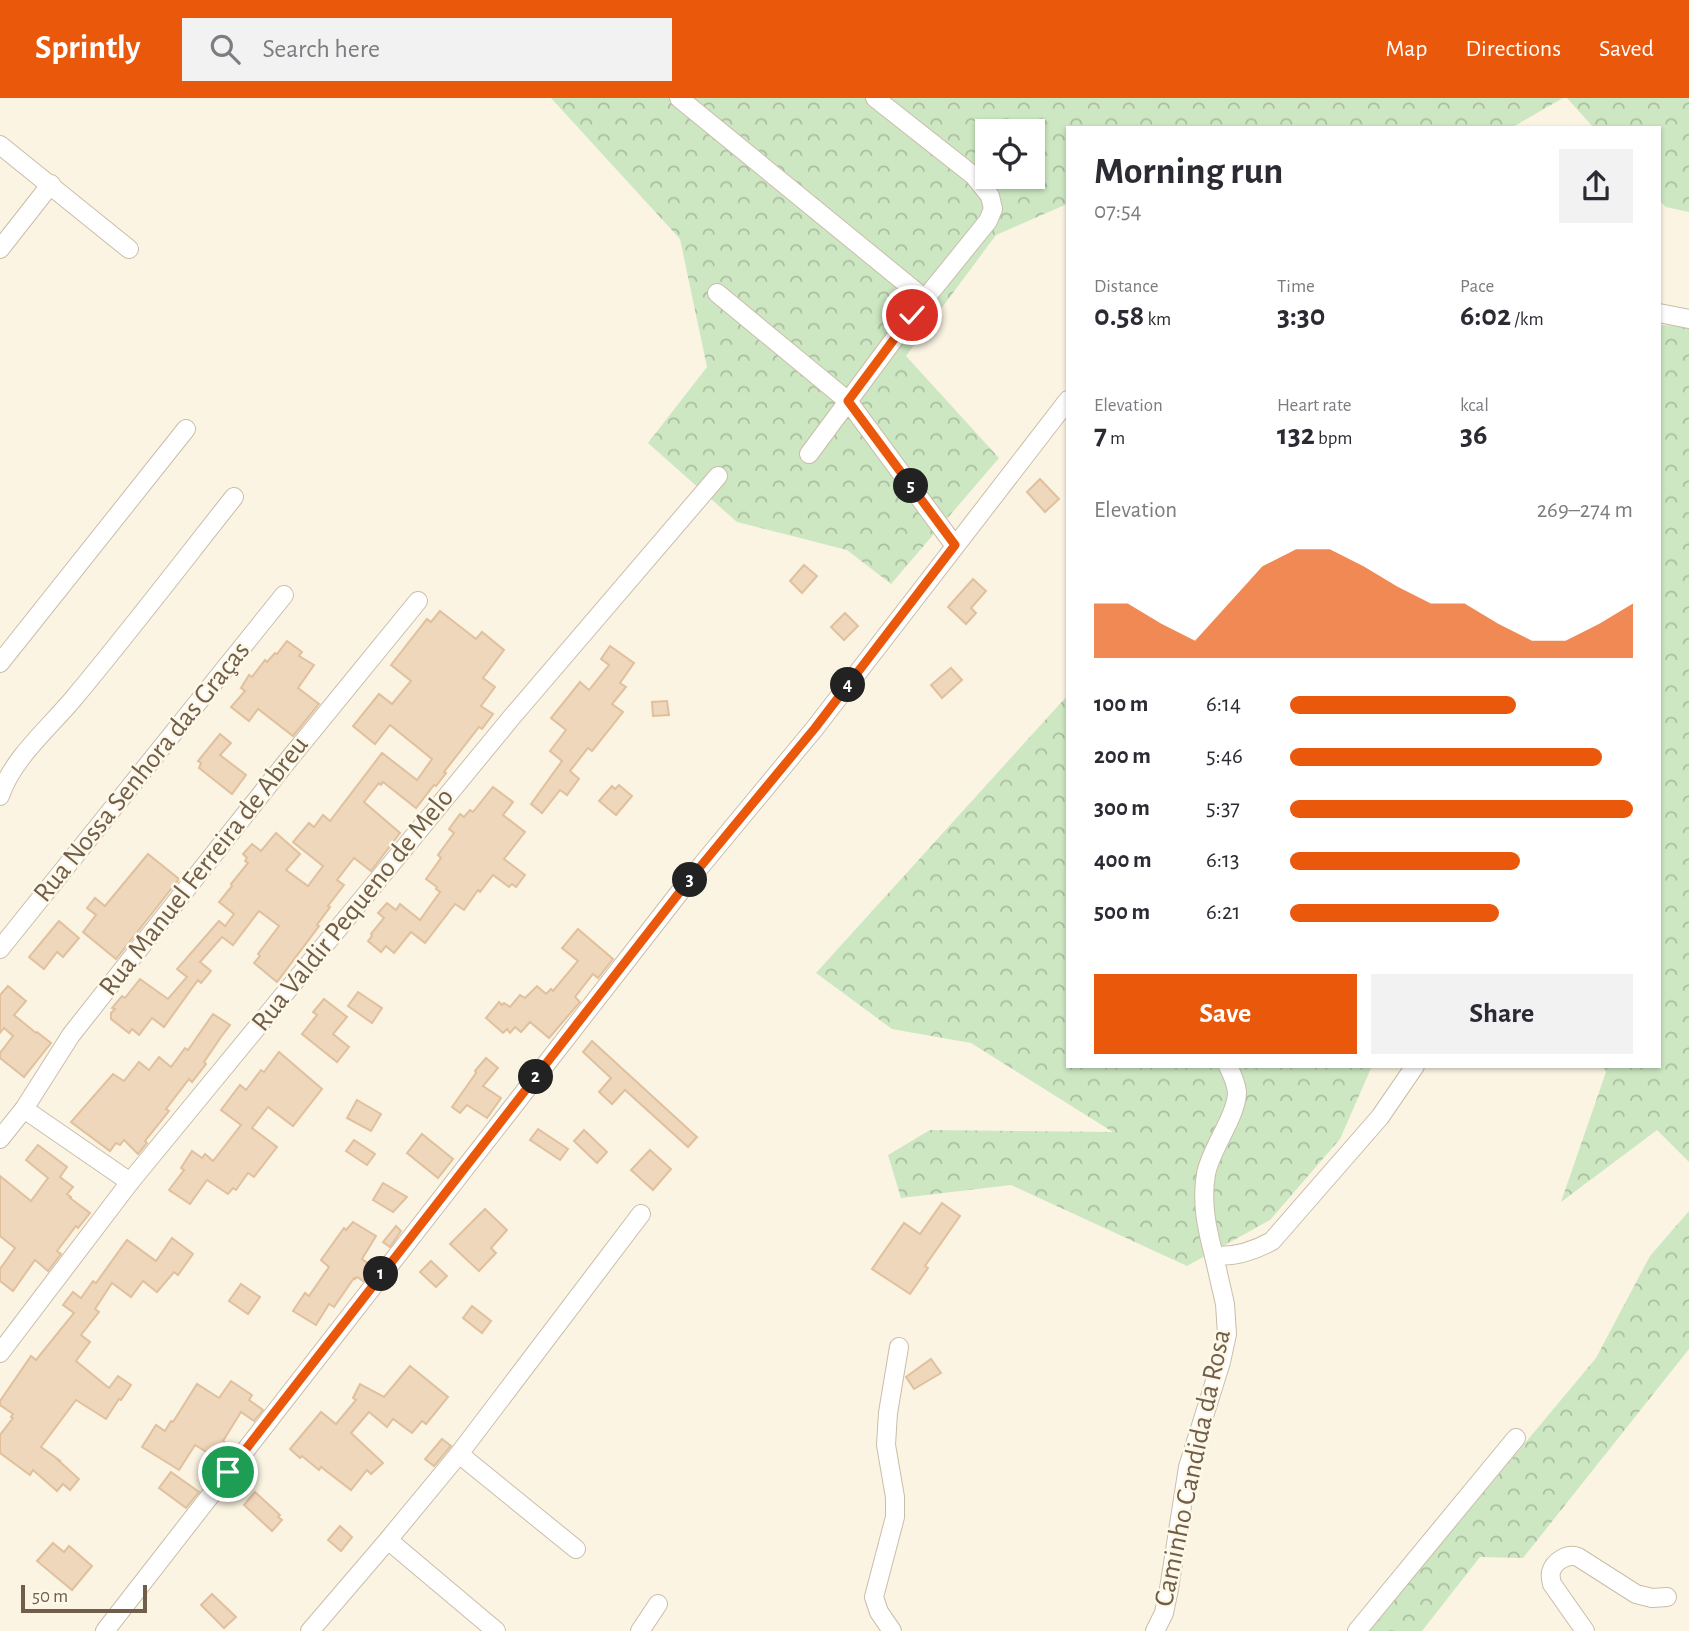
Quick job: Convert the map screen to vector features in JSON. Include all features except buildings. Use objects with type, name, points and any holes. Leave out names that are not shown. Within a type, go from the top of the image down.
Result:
[{"type":"street","points":[[679,98],[925,299]]},
{"type":"street","points":[[810,454],[925,299],[988,221],[993,209],[990,195],[974,176],[875,98]]},
{"type":"street","points":[[0,145],[129,249]]},
{"type":"street","points":[[0,249],[51,184]]},
{"type":"street","points":[[717,293],[848,401],[955,545]]},
{"type":"street","points":[[1661,313],[1689,318]]},
{"type":"street","points":[[105,1631],[686,884],[815,728],[1066,403]]},
{"type":"street","points":[[0,663],[186,429]]},
{"type":"street","name":"Rua Valdir Pequeno de Melo","points":[[0,1353],[130,1182],[511,718],[718,476]]},
{"type":"street","points":[[0,796],[7,778],[20,761],[74,698],[234,497]]},
{"type":"street","name":"Rua Nossa Senhora das Graças","points":[[0,949],[284,595]]},
{"type":"street","name":"Rua Manuel Ferreira de Abreu","points":[[0,1139],[24,1109],[71,1035],[418,601]]},
{"type":"street","name":"Caminho Candida da Rosa","points":[[1155,1631],[1164,1613],[1169,1590],[1188,1466],[1221,1362],[1227,1334],[1225,1304],[1206,1221],[1203,1194],[1206,1171],[1235,1103],[1237,1091],[1229,1068]]},
{"type":"street","points":[[1214,1256],[1233,1256],[1255,1250],[1272,1241],[1380,1117],[1414,1068]]},
{"type":"street","points":[[24,1109],[130,1182]]},
{"type":"street","points":[[310,1631],[459,1454],[641,1214]]},
{"type":"street","points":[[891,1631],[879,1612],[874,1597],[895,1517],[895,1497],[886,1445],[888,1413],[899,1348]]},
{"type":"street","points":[[1357,1631],[1516,1438]]},
{"type":"street","points":[[459,1454],[576,1549]]},
{"type":"street","points":[[388,1540],[496,1631]]},
{"type":"street","points":[[1585,1631],[1552,1584],[1551,1569],[1566,1556],[1578,1556],[1636,1594],[1652,1598],[1667,1597]]},
{"type":"street","points":[[640,1631],[658,1604]]},
{"type":"green space","points":[[551,98],[1563,98],[1514,126],[1066,126],[1066,204],[996,235],[906,356],[999,458],[891,584],[847,550],[737,522],[648,443],[707,367],[680,239]]},
{"type":"green space","points":[[1567,98],[1689,98],[1689,212],[1666,207],[1661,202],[1661,126],[1592,126]]},
{"type":"green space","points":[[1661,325],[1689,326],[1689,1162],[1657,1130],[1561,1202],[1606,1072],[1603,1068],[1661,1068]]},
{"type":"green space","points":[[1066,697],[1066,1068],[1371,1068],[1340,1139],[1270,1220],[1187,1266],[1011,1185],[901,1198],[888,1155],[930,1130],[1113,1132],[971,1043],[892,1029],[816,973]]},
{"type":"green space","points":[[1689,1211],[1689,1349],[1523,1558],[1480,1557],[1422,1631],[1368,1631],[1596,1358],[1650,1256]]},
{"type":"route","points":[[228,1472],[686,884],[815,728],[955,545],[848,401],[912,315]]}]
